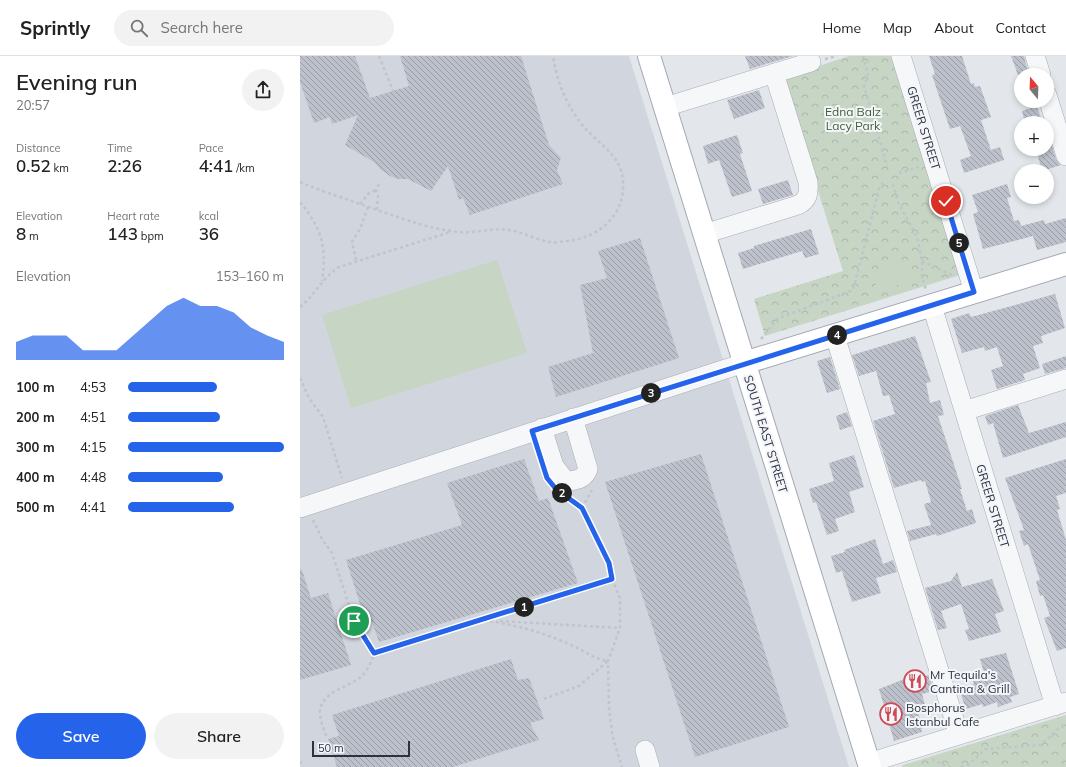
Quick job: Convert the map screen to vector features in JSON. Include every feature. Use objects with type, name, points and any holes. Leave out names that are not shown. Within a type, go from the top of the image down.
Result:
[{"type":"main road","name":"SOUTH EAST STREET","points":[[649,56],[869,765]]},
{"type":"main road","points":[[744,363],[836,336],[1066,264]]},
{"type":"street","name":"GREER STREET","points":[[901,56],[974,292]]},
{"type":"street","points":[[1035,56],[1039,68]]},
{"type":"street","points":[[665,107],[811,62]]},
{"type":"street","points":[[704,234],[798,205],[804,202],[808,196],[808,182],[774,73]]},
{"type":"street","points":[[1051,108],[1066,156]]},
{"type":"street","name":"GREER STREET","points":[[932,306],[964,411],[1060,704]]},
{"type":"street","points":[[836,336],[959,735]]},
{"type":"street","points":[[304,506],[515,436],[744,363]]},
{"type":"street","points":[[964,411],[1066,379]]},
{"type":"street","points":[[542,428],[558,472],[564,479],[569,481],[580,479],[586,474],[588,469],[573,418]]},
{"type":"street","points":[[869,765],[1060,704]]},
{"type":"path","points":[[379,56],[393,92]]},
{"type":"path","points":[[300,182],[407,221],[452,231],[475,232],[508,229],[551,243],[578,240],[607,225],[616,215],[623,192],[623,181],[621,169],[612,154],[581,124],[567,103],[556,73],[554,56]]},
{"type":"path","points":[[863,56],[868,74],[864,86],[888,166]]},
{"type":"path","points":[[898,173],[934,162]]},
{"type":"path","points":[[360,204],[369,193],[376,190],[380,182]]},
{"type":"path","points":[[760,341],[777,319],[853,290],[879,189],[883,182]]},
{"type":"path","points":[[892,184],[898,202],[917,237],[922,261],[922,276],[932,306]]},
{"type":"path","points":[[376,190],[378,196],[377,210]]},
{"type":"path","points":[[300,202],[314,220],[321,236],[325,255],[322,282]]},
{"type":"path","points":[[356,260],[352,242],[360,228],[368,207]]},
{"type":"path","points":[[301,307],[327,275],[339,267],[356,260],[452,231]]},
{"type":"path","points":[[922,261],[957,277]]},
{"type":"path","points":[[300,378],[309,398],[323,417],[347,492]]},
{"type":"path","points":[[563,494],[582,508],[609,563],[612,579],[620,598],[620,628],[608,661],[609,709],[613,738],[622,767]]},
{"type":"path","points":[[304,506],[322,539],[332,553],[354,621],[374,653],[372,662],[362,676],[330,694],[323,702],[320,714],[326,736]]},
{"type":"path","points":[[374,653],[612,579]]},
{"type":"path","points":[[482,620],[620,628]]},
{"type":"path","points":[[482,620],[514,625],[538,632],[573,645],[596,659],[608,661]]},
{"type":"path","points":[[541,700],[579,686],[608,661]]},
{"type":"path","points":[[961,767],[968,765],[986,749],[1041,745],[1060,726],[1066,724]]},
{"type":"path","points":[[929,756],[941,764],[951,767]]},
{"type":"path","points":[[300,761],[302,767]]},
{"type":"shaded area","points":[[300,56],[629,56],[849,767],[300,767]]},
{"type":"green space","name":"Edna Balz Lacy Park","points":[[849,56],[892,56],[960,275],[765,336],[754,299],[843,271],[783,78]]},
{"type":"green space","points":[[497,260],[527,353],[351,408],[322,315]]},
{"type":"green space","points":[[907,260],[913,280],[878,291],[872,271]]},
{"type":"green space","points":[[1066,715],[1066,767],[902,767],[903,765]]},
{"type":"building","points":[[300,56],[355,56],[370,98],[409,86],[400,56],[521,56],[549,145],[561,158],[557,170],[563,184],[470,215],[463,198],[459,200],[448,166],[431,191],[408,179],[398,179],[390,176],[380,169],[374,162],[345,145],[358,115],[332,124],[330,117],[314,123],[300,82]]},
{"type":"building","points":[[745,56],[793,56],[750,69]]},
{"type":"building","points":[[929,56],[962,56],[971,84],[974,83],[975,87],[980,86],[991,117],[981,120],[991,150],[1000,147],[1004,160],[964,173],[960,160],[971,156],[960,126],[950,129],[932,75],[935,74]]},
{"type":"building","points":[[1011,56],[1024,56],[1027,68],[1015,68]]},
{"type":"building","points":[[759,90],[765,108],[734,119],[727,100]]},
{"type":"building","points":[[1030,108],[1037,108],[1040,116],[1023,116],[1022,111]]},
{"type":"building","points":[[737,135],[743,153],[740,154],[752,191],[732,197],[719,160],[708,164],[703,146]]},
{"type":"building","points":[[1054,153],[1056,159],[1061,165],[1054,167],[1054,164],[1040,164],[1038,156],[1054,156]]},
{"type":"building","points":[[788,180],[793,195],[763,204],[758,189]]},
{"type":"building","points":[[1007,184],[1011,197],[1007,198],[1014,221],[1019,220],[1021,226],[1044,220],[1045,224],[1066,218],[1066,242],[1037,250],[1033,236],[983,249],[973,214],[978,212],[972,195]]},
{"type":"building","points":[[811,229],[819,254],[805,258],[802,251],[743,269],[738,253],[754,248],[754,246]]},
{"type":"building","points":[[640,238],[679,358],[556,397],[548,367],[593,353],[580,285],[607,278],[598,251]]},
{"type":"building","points":[[1055,294],[1065,328],[1041,336],[1043,343],[1033,346],[1040,368],[1023,374],[1025,380],[997,389],[991,370],[1003,366],[997,347],[985,351],[984,347],[962,353],[951,319],[969,313],[971,317]]},
{"type":"building","points":[[915,336],[931,382],[926,383],[930,403],[940,400],[944,415],[938,416],[962,489],[960,489],[967,511],[972,509],[976,523],[937,536],[936,534],[910,541],[907,531],[931,525],[924,504],[931,502],[925,481],[922,482],[921,480],[894,488],[873,421],[895,414],[889,395],[883,396],[876,371],[859,376],[852,355]]},
{"type":"building","points":[[1066,356],[1066,368],[1045,374],[1042,364]]},
{"type":"building","points":[[830,357],[840,389],[827,393],[817,361]]},
{"type":"building","points":[[1018,405],[1029,433],[1066,422],[1066,437],[1003,458],[993,423],[988,425],[985,416]]},
{"type":"building","points":[[847,412],[852,426],[840,430],[836,416]]},
{"type":"building","points":[[701,454],[789,727],[695,757],[605,482]]},
{"type":"building","points":[[854,455],[864,487],[849,492],[855,512],[835,519],[839,531],[827,535],[816,502],[813,503],[809,489],[834,481],[829,463]]},
{"type":"building","points":[[524,459],[539,501],[548,498],[578,583],[379,642],[372,622],[366,623],[346,560],[462,525],[447,483]]},
{"type":"building","points":[[1066,459],[1066,493],[1056,496],[1060,509],[1057,510],[1066,540],[1066,648],[1057,651],[1044,618],[1050,616],[1043,595],[1040,596],[1036,581],[1040,580],[1028,544],[1024,546],[1019,531],[1024,530],[1005,478]]},
{"type":"building","points":[[875,539],[883,564],[893,560],[897,572],[876,578],[881,593],[852,602],[842,571],[836,573],[831,556],[845,552],[844,550]]},
{"type":"building","points":[[300,570],[302,570],[311,598],[328,593],[351,665],[300,680]]},
{"type":"building","points":[[957,572],[962,587],[992,579],[1004,611],[995,614],[1001,632],[969,641],[965,630],[969,629],[961,604],[941,611],[947,628],[938,630],[925,588],[951,581]]},
{"type":"building","points":[[1006,653],[1019,694],[1010,697],[1012,702],[998,707],[997,702],[983,707],[982,704],[966,709],[959,689],[972,685],[974,683],[972,679],[985,676],[980,659]]},
{"type":"building","points":[[511,659],[518,680],[529,678],[544,719],[530,723],[539,740],[453,767],[337,767],[328,739],[339,736],[332,715]]},
{"type":"building","points":[[929,675],[934,691],[922,694],[926,708],[918,713],[923,728],[921,729],[922,732],[894,741],[879,689],[907,678],[908,681]]},
{"type":"place","name":"Mr Tequila's Cantina & Grill","points":[[915,681]]},
{"type":"place","name":"Bosphorus Istanbul Cafe","points":[[891,714]]},
{"type":"route","points":[[354,621],[374,653],[612,579],[609,563],[582,508],[556,489],[547,478],[532,431],[744,363],[974,292],[946,201]]}]
